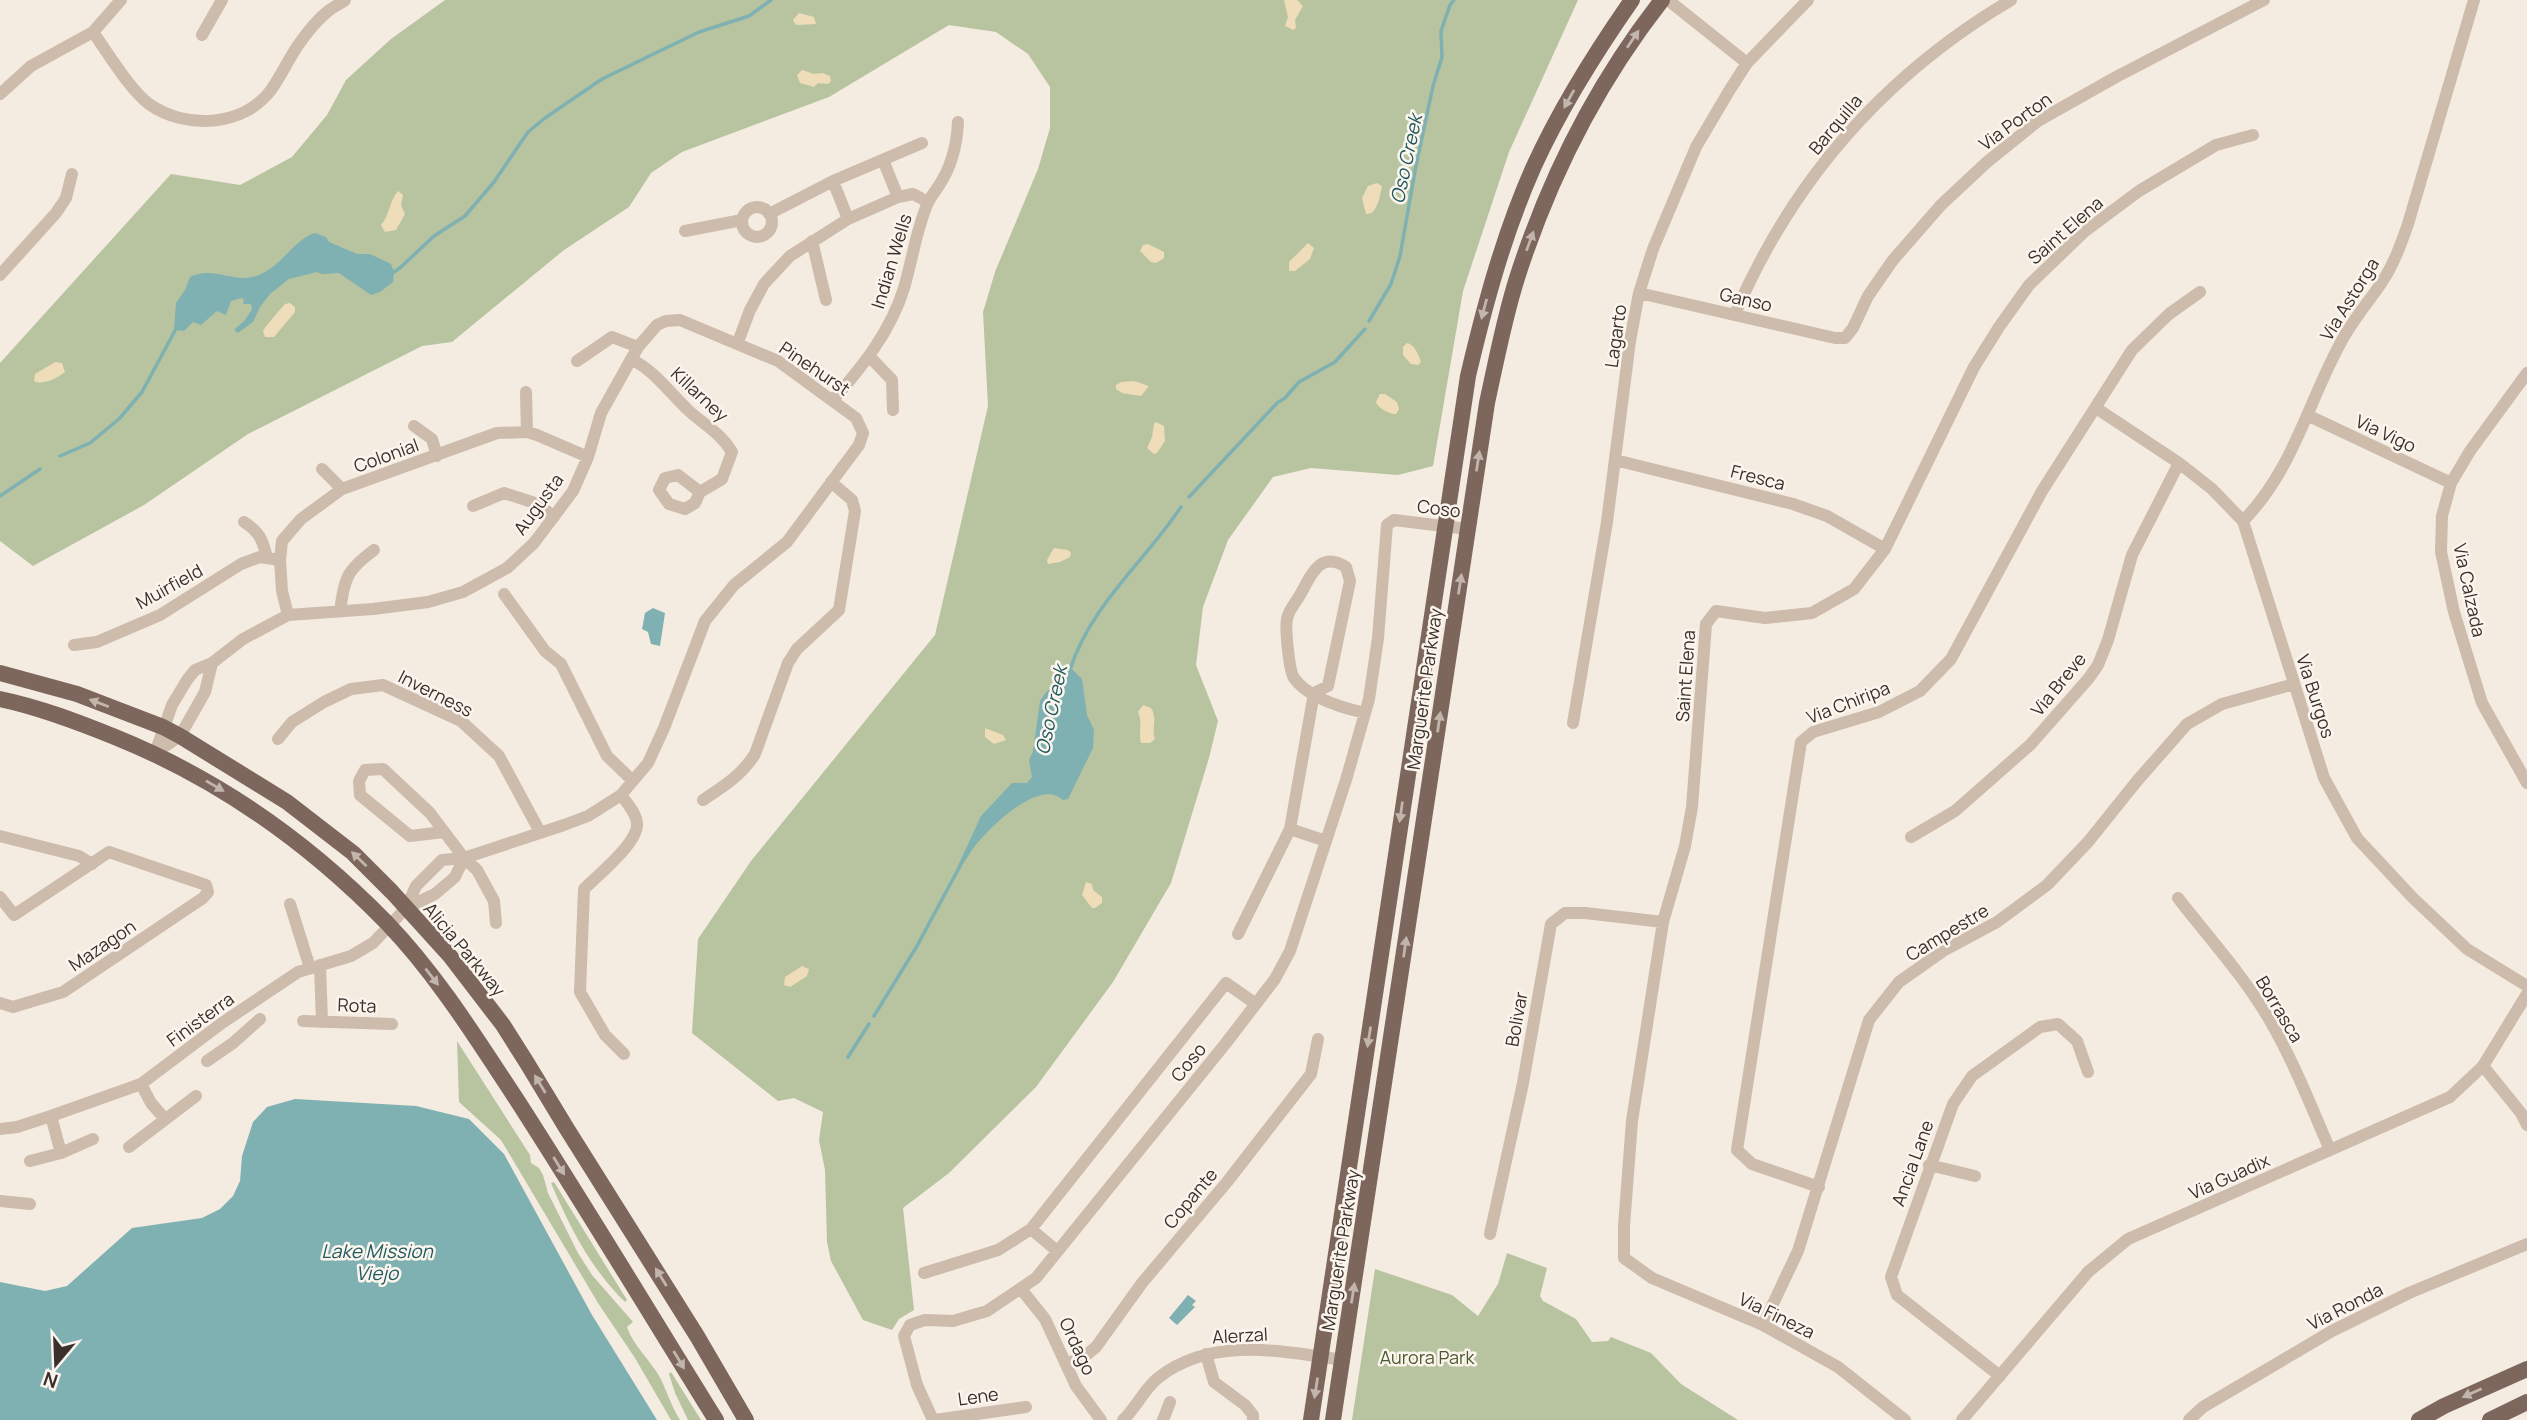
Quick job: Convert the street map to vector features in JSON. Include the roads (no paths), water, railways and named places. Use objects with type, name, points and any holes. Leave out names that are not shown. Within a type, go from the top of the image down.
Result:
[{"type":"main road","name":"Marguerite Parkway","points":[[1311,1420],[1468,376],[1483,309],[1534,167],[1595,53],[1632,0]]},
{"type":"main road","name":"Marguerite Parkway","points":[[1333,1420],[1487,403],[1503,330],[1517,278],[1546,196],[1574,136],[1606,79],[1662,0]]},
{"type":"main road","name":"Alicia Parkway","points":[[0,673],[77,694],[163,727],[287,802],[353,853],[450,956],[503,1025],[665,1283],[746,1420]]},
{"type":"main road","points":[[0,699],[48,713],[155,753],[257,812],[307,848],[389,925],[428,972],[480,1044],[553,1156],[716,1420]]},
{"type":"main road","points":[[2419,1420],[2527,1369]]},
{"type":"main road","points":[[2490,1420],[2527,1402]]},
{"type":"street","points":[[0,94],[32,66],[93,32],[121,0]]},
{"type":"street","points":[[202,35],[222,0]]},
{"type":"street","points":[[93,32],[136,92],[149,104],[189,119],[209,121],[237,116],[258,103],[271,90],[297,46],[327,12],[345,0]]},
{"type":"street","points":[[1668,0],[1747,62]]},
{"type":"street","name":"Lagarto","points":[[1573,723],[1607,522],[1630,341],[1639,293],[1667,212],[1696,147],[1747,62],[1808,0]]},
{"type":"street","name":"Barquilla","points":[[1735,314],[1762,257],[1794,204],[1836,147],[1883,95],[1939,47],[2011,0]]},
{"type":"street","name":"Via Porton","points":[[1845,338],[1853,328],[1868,296],[1893,260],[1941,205],[2038,121],[2264,0]]},
{"type":"street","name":"Via Astorga","points":[[2243,521],[2280,475],[2340,342],[2384,280],[2398,253],[2474,0]]},
{"type":"street","name":"Indian Wells","points":[[833,400],[869,356],[891,320],[903,292],[919,225],[928,202],[940,186],[954,151],[958,121]]},
{"type":"street","name":"Saint Elena","points":[[1624,1258],[1632,1121],[1663,922],[1685,846],[1692,807],[1706,624],[1716,611],[1765,618],[1812,613],[1854,590],[1885,549],[1975,367],[2029,285],[2084,232],[2139,191],[2216,145],[2253,135]]},
{"type":"street","points":[[769,214],[833,181],[922,143]]},
{"type":"street","points":[[883,160],[898,197]]},
{"type":"street","points":[[0,275],[56,213],[66,198],[72,174]]},
{"type":"street","points":[[833,181],[848,219]]},
{"type":"street","points":[[738,342],[750,310],[764,284],[790,256],[848,219],[898,197],[913,194],[928,202]]},
{"type":"street","points":[[754,207],[760,207],[769,214],[772,220],[770,229],[759,237],[744,230],[742,220],[745,213],[754,207]]},
{"type":"street","points":[[685,231],[742,220]]},
{"type":"street","points":[[812,241],[826,300]]},
{"type":"street","name":"Via Chiripa","points":[[1819,1186],[1752,1164],[1737,1150],[1801,742],[1813,732],[1879,712],[1920,691],[1951,659],[2042,491],[2132,350],[2169,314],[2200,292]]},
{"type":"street","name":"Ganso","points":[[1639,293],[1835,338],[1845,338]]},
{"type":"street","name":"Augusta","points":[[155,753],[163,727],[195,670],[212,663],[243,639],[288,615],[428,602],[463,592],[507,568],[534,543],[573,491],[588,457],[601,413],[638,347],[657,325],[680,320],[738,342]]},
{"type":"street","points":[[577,361],[612,337],[638,347]]},
{"type":"street","name":"Pinehurst","points":[[738,342],[778,360],[856,418],[863,433],[859,444],[831,482]]},
{"type":"street","points":[[869,356],[892,380],[893,410]]},
{"type":"street","name":"Killarney","points":[[631,359],[646,366],[689,411],[720,437],[732,452],[722,479],[700,492]]},
{"type":"street","name":"Via Calzada","points":[[2527,373],[2470,451],[2451,483],[2441,516],[2441,552],[2454,612],[2482,703],[2527,783]]},
{"type":"street","points":[[526,392],[527,432]]},
{"type":"street","name":"Via Burgos","points":[[2096,408],[2179,463],[2212,489],[2243,521],[2324,778],[2357,838],[2413,898],[2467,949],[2527,986]]},
{"type":"street","name":"Via Vigo","points":[[2307,415],[2451,483]]},
{"type":"street","points":[[414,426],[432,439],[437,456]]},
{"type":"street","name":"Colonial","points":[[288,615],[273,559],[282,541],[301,519],[342,489],[497,433],[527,432],[588,457]]},
{"type":"street","name":"Fresca","points":[[1615,460],[1793,504],[1827,516],[1885,549]]},
{"type":"street","name":"Via Breve","points":[[1910,837],[1955,811],[2030,744],[2090,678],[2108,640],[2132,555],[2179,463]]},
{"type":"street","points":[[322,469],[342,489]]},
{"type":"street","points":[[406,908],[415,886],[442,860],[464,858],[587,816],[621,795],[648,762],[705,621],[734,585],[787,542],[831,482],[852,500],[855,511],[839,610],[797,649],[788,663],[755,754],[748,765],[734,780],[703,800]]},
{"type":"street","points":[[473,506],[504,493],[538,504],[554,517]]},
{"type":"street","name":"Coso","points":[[934,1420],[917,1385],[904,1336],[910,1325],[925,1320],[953,1321],[987,1311],[1036,1278],[1256,1004],[1275,979],[1290,951],[1365,713],[1378,638],[1387,525],[1394,520],[1468,529]]},
{"type":"street","points":[[244,522],[256,530],[273,559]]},
{"type":"street","points":[[340,611],[344,584],[352,566],[374,550]]},
{"type":"street","name":"Muirfield","points":[[74,645],[97,642],[160,615],[242,564],[260,557],[273,559]]},
{"type":"street","points":[[1314,693],[1328,686],[1350,581],[1346,567],[1338,562],[1328,561],[1319,565],[1287,619],[1291,673],[1295,680],[1314,693],[1335,706],[1365,713]]},
{"type":"street","points":[[504,594],[545,651],[561,664],[607,756],[633,781]]},
{"type":"street","points":[[155,753],[180,736],[205,692],[212,663]]},
{"type":"street","name":"Campestre","points":[[1763,1325],[1798,1251],[1869,1020],[1899,982],[1943,951],[1997,922],[2047,885],[2088,842],[2187,724],[2222,704],[2294,684]]},
{"type":"street","name":"Inverness","points":[[278,739],[292,722],[324,702],[351,689],[383,685],[461,721],[499,756],[540,832]]},
{"type":"street","points":[[1238,934],[1290,829],[1314,693]]},
{"type":"street","points":[[444,832],[410,836],[360,795],[359,781],[365,770],[383,769],[430,813],[464,858],[477,870],[494,901],[496,923]]},
{"type":"street","points":[[621,795],[635,816],[637,829],[624,849],[584,889],[580,992],[605,1035],[624,1054]]},
{"type":"street","points":[[1290,829],[1326,841]]},
{"type":"street","points":[[0,836],[97,861]]},
{"type":"street","name":"Mazagon","points":[[0,1003],[13,1007],[63,992],[203,898],[208,892],[206,885],[109,852],[97,861]]},
{"type":"street","points":[[406,908],[435,894],[456,877],[464,858]]},
{"type":"street","points":[[0,897],[14,915],[97,861]]},
{"type":"street","name":"Borrasca","points":[[2178,898],[2239,974],[2268,1018],[2291,1062],[2330,1150]]},
{"type":"street","name":"Rota","points":[[290,904],[315,966],[322,1022]]},
{"type":"street","name":"Finisterra","points":[[0,1129],[17,1127],[141,1084],[222,1023],[298,972],[351,957],[373,943],[406,908]]},
{"type":"street","name":"Bolivar","points":[[1490,1234],[1523,1083],[1551,924],[1565,913],[1663,922]]},
{"type":"street","name":"Coso","points":[[924,1273],[998,1250],[1031,1229],[1226,983],[1256,1004]]},
{"type":"street","name":"Via Guadix","points":[[1962,1420],[2088,1272],[2128,1239],[2450,1097],[2483,1066],[2527,994]]},
{"type":"street","points":[[207,1061],[260,1019]]},
{"type":"street","name":"Rota","points":[[303,1021],[392,1024]]},
{"type":"street","points":[[222,1023],[233,1043]]},
{"type":"street","name":"Ancia Lane","points":[[2000,1377],[1897,1295],[1891,1277],[1953,1104],[1972,1076],[2039,1027],[2059,1024],[2077,1041],[2088,1072]]},
{"type":"street","name":"Copante","points":[[1067,1364],[1086,1356],[1096,1347],[1142,1283],[1227,1182],[1311,1074],[1318,1039]]},
{"type":"street","points":[[2483,1066],[2521,1113],[2527,1125]]},
{"type":"street","points":[[141,1084],[151,1103],[165,1119]]},
{"type":"street","points":[[129,1147],[196,1096]]},
{"type":"street","points":[[51,1116],[61,1153]]},
{"type":"street","points":[[30,1161],[61,1153],[93,1139]]},
{"type":"street","points":[[1929,1165],[1975,1176]]},
{"type":"street","points":[[0,1201],[30,1204]]},
{"type":"street","points":[[1031,1229],[1057,1251]]},
{"type":"street","name":"Via Ronda","points":[[2189,1420],[2203,1407],[2332,1331],[2409,1293],[2527,1244]]},
{"type":"street","name":"Via Fineza","points":[[1624,1258],[1652,1279],[1763,1325],[1839,1367],[1905,1420]]},
{"type":"street","name":"Ordago","points":[[1021,1289],[1045,1319],[1076,1386],[1101,1420]]},
{"type":"street","name":"Alerzal","points":[[1123,1420],[1156,1379],[1182,1363],[1206,1354],[1245,1349],[1343,1360]]},
{"type":"street","points":[[1206,1354],[1214,1381],[1245,1405],[1254,1415],[1253,1420]]},
{"type":"street","points":[[1163,1420],[1170,1402]]},
{"type":"street","name":"Lene","points":[[934,1420],[1026,1407]]},
{"type":"water","points":[[315,233],[357,254],[370,254],[391,264],[393,282],[371,295],[339,273],[317,272],[289,279],[270,294],[253,322],[238,333],[234,330],[252,309],[251,304],[243,304],[244,299],[241,298],[231,301],[226,315],[217,311],[201,325],[193,322],[184,331],[174,330],[176,303],[190,277],[208,273],[241,278],[259,275],[275,265],[300,241]]},
{"type":"water","points":[[653,608],[665,613],[660,646],[651,644],[648,632],[642,629],[645,613]]},
{"type":"water","points":[[1070,667],[1082,679],[1087,715],[1094,730],[1093,748],[1068,799],[1042,795],[1018,806],[985,834],[960,869],[957,868],[981,816],[1012,783],[1027,783],[1032,777],[1029,760],[1033,751],[1040,701],[1046,692],[1055,686],[1058,670],[1066,672]]},
{"type":"water","name":"Lake Mission Viejo","points":[[295,1099],[416,1106],[469,1119],[504,1154],[592,1315],[657,1420],[0,1420],[0,1282],[45,1291],[67,1286],[132,1228],[202,1218],[220,1209],[233,1196],[240,1181],[242,1156],[253,1122],[267,1107]]},
{"type":"water","points":[[1188,1295],[1196,1301],[1192,1305],[1195,1307],[1177,1325],[1169,1318]]},
{"type":"waterway","points":[[390,271],[394,272],[401,267],[434,236],[465,216],[494,182],[528,132],[545,118],[602,79],[699,32],[749,16],[771,0]]},
{"type":"waterway","name":"Oso Creek","points":[[1369,321],[1391,284],[1400,256],[1415,171],[1442,57],[1441,31],[1454,0]]},
{"type":"waterway","points":[[60,456],[90,443],[119,419],[142,392],[177,327]]},
{"type":"waterway","name":"Oso Creek","points":[[1189,497],[1277,403],[1299,382],[1335,362],[1365,329]]},
{"type":"waterway","points":[[0,496],[40,469]]},
{"type":"waterway","name":"Oso Creek","points":[[1070,670],[1079,647],[1104,605],[1181,507]]},
{"type":"waterway","name":"Oso Creek","points":[[874,1016],[917,946],[960,866]]},
{"type":"waterway","name":"Oso Creek","points":[[848,1057],[869,1024]]},
{"type":"park label","name":"Aurora Park","points":[[1427,1357]]}]
